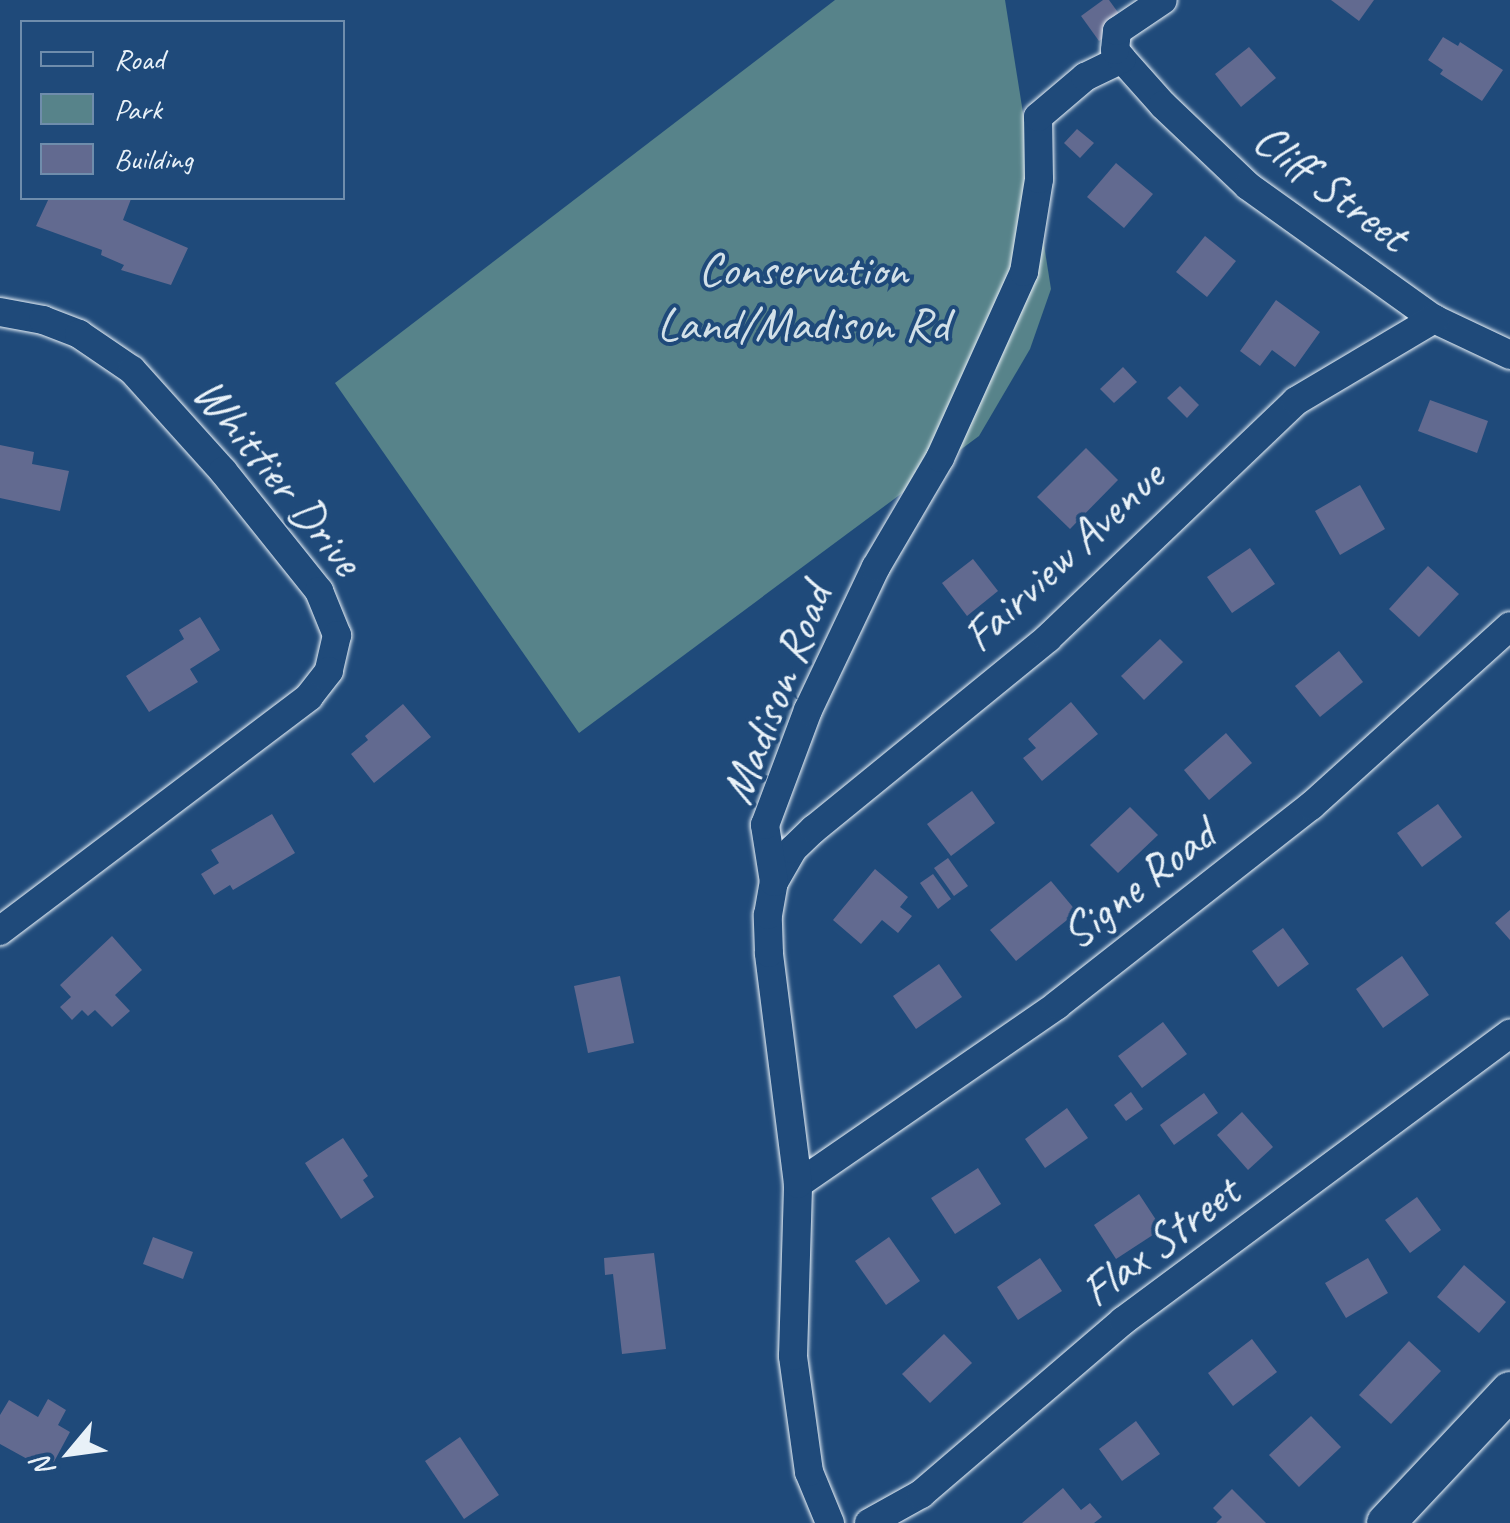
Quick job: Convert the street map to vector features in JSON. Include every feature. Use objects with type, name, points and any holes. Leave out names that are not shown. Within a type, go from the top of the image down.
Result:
[{"type":"main road","points":[[1386,1523],[1510,1391]]},
{"type":"street","points":[[1122,59],[1114,45],[1117,31],[1163,0]]},
{"type":"street","name":"Cliff Street","points":[[1122,59],[1162,105],[1248,186],[1434,320],[1510,355]]},
{"type":"street","name":"Madison Road","points":[[830,1523],[809,1472],[793,1356],[798,1184],[769,953],[768,914],[774,882],[765,825],[808,710],[876,567],[940,458],[1024,272],[1040,179],[1038,118],[1085,77],[1122,59]]},
{"type":"street","name":"Whittier Drive","points":[[0,312],[43,320],[79,334],[132,370],[223,470],[319,591],[338,635],[329,671],[309,697],[0,931]]},
{"type":"street","name":"Fairview Avenue","points":[[774,882],[793,849],[814,829],[1048,638],[1296,401],[1434,320]]},
{"type":"street","name":"Signe Road","points":[[798,1184],[1057,1004],[1282,829],[1510,626]]},
{"type":"street","name":"Flax Street","points":[[868,1523],[933,1484],[1124,1321],[1510,1034]]},
{"type":"green space","name":"Conservation Land/Madison Rd","points":[[835,0],[1005,0],[1051,289],[1030,349],[979,436],[579,733],[335,383]]},
{"type":"building","points":[[1109,0],[1125,22],[1099,41],[1081,16]]},
{"type":"building","points":[[1331,0],[1374,0],[1359,21]]},
{"type":"building","points":[[1443,37],[1458,46],[1460,42],[1503,70],[1482,101],[1440,74],[1443,70],[1428,60]]},
{"type":"building","points":[[1249,47],[1276,78],[1241,107],[1215,74]]},
{"type":"building","points":[[1077,129],[1094,143],[1080,158],[1064,143]]},
{"type":"building","points":[[1116,163],[1153,194],[1124,228],[1087,197]]},
{"type":"building","points":[[48,200],[131,200],[123,220],[188,248],[171,285],[121,270],[124,265],[101,255],[102,250],[36,226]]},
{"type":"building","points":[[1205,236],[1236,261],[1207,297],[1176,272]]},
{"type":"building","points":[[1276,300],[1320,332],[1295,367],[1272,350],[1260,366],[1240,351]]},
{"type":"building","points":[[1123,367],[1137,382],[1114,403],[1100,389]]},
{"type":"building","points":[[1180,386],[1199,405],[1187,418],[1167,398]]},
{"type":"building","points":[[1430,400],[1488,421],[1477,453],[1418,431]]},
{"type":"building","points":[[0,445],[34,452],[32,464],[69,471],[60,511],[0,498]]},
{"type":"building","points":[[1086,448],[1118,480],[1070,529],[1037,497]]},
{"type":"building","points":[[1360,485],[1385,529],[1340,555],[1315,511]]},
{"type":"building","points":[[1250,548],[1275,584],[1232,613],[1207,577]]},
{"type":"building","points":[[973,559],[998,591],[967,616],[942,583]]},
{"type":"building","points":[[1428,566],[1459,594],[1419,637],[1389,609]]},
{"type":"building","points":[[200,617],[220,650],[190,669],[198,682],[149,712],[126,676],[184,639],[179,630]]},
{"type":"building","points":[[1160,639],[1183,662],[1144,700],[1121,676]]},
{"type":"building","points":[[1339,651],[1363,682],[1320,717],[1295,686]]},
{"type":"building","points":[[1071,702],[1098,734],[1042,781],[1023,758],[1036,748],[1028,739]]},
{"type":"building","points":[[403,704],[431,737],[374,783],[351,754],[368,740],[365,736]]},
{"type":"building","points":[[1226,733],[1252,763],[1209,800],[1184,770]]},
{"type":"building","points":[[972,791],[995,823],[951,856],[927,824]]},
{"type":"building","points":[[1438,804],[1462,837],[1422,867],[1397,833]]},
{"type":"building","points":[[1130,807],[1158,835],[1118,873],[1090,845]]},
{"type":"building","points":[[272,814],[295,853],[233,890],[230,885],[214,895],[201,874],[219,863],[211,850]]},
{"type":"building","points":[[948,858],[968,886],[954,896],[934,868]]},
{"type":"building","points":[[875,869],[908,897],[900,907],[912,916],[898,933],[882,920],[861,944],[833,920]]},
{"type":"building","points":[[933,874],[951,899],[938,909],[920,883]]},
{"type":"building","points":[[1051,881],[1077,912],[1016,961],[990,930]]},
{"type":"building","points":[[1510,910],[1510,940],[1495,923]]},
{"type":"building","points":[[1283,928],[1309,964],[1278,987],[1252,951]]},
{"type":"building","points":[[112,936],[142,970],[115,995],[130,1011],[112,1027],[95,1010],[88,1016],[82,1010],[72,1020],[60,1007],[71,997],[60,985]]},
{"type":"building","points":[[1402,956],[1429,995],[1383,1028],[1356,989]]},
{"type":"building","points":[[939,964],[962,997],[916,1029],[893,996]]},
{"type":"building","points":[[620,976],[634,1043],[588,1053],[574,986]]},
{"type":"building","points":[[1163,1022],[1187,1054],[1142,1088],[1118,1056]]},
{"type":"building","points":[[1131,1092],[1143,1109],[1126,1121],[1114,1105]]},
{"type":"building","points":[[1204,1093],[1218,1113],[1174,1145],[1160,1125]]},
{"type":"building","points":[[1067,1108],[1088,1138],[1045,1168],[1025,1139]]},
{"type":"building","points":[[1242,1112],[1273,1147],[1248,1170],[1217,1135]]},
{"type":"building","points":[[343,1138],[368,1176],[363,1180],[374,1197],[341,1219],[305,1163]]},
{"type":"building","points":[[978,1168],[1001,1204],[955,1234],[931,1198]]},
{"type":"building","points":[[1139,1194],[1162,1229],[1116,1259],[1094,1225]]},
{"type":"building","points":[[1417,1197],[1441,1230],[1410,1253],[1385,1220]]},
{"type":"building","points":[[153,1237],[193,1252],[183,1279],[143,1264]]},
{"type":"building","points":[[889,1237],[920,1281],[886,1305],[855,1261]]},
{"type":"building","points":[[654,1253],[666,1349],[622,1354],[613,1274],[605,1275],[604,1258]]},
{"type":"building","points":[[1040,1258],[1062,1291],[1018,1320],[997,1287]]},
{"type":"building","points":[[1368,1258],[1388,1293],[1346,1318],[1325,1283]]},
{"type":"building","points":[[1464,1265],[1506,1302],[1479,1333],[1437,1297]]},
{"type":"building","points":[[944,1334],[972,1363],[930,1403],[902,1374]]},
{"type":"building","points":[[1252,1339],[1277,1372],[1233,1406],[1208,1373]]},
{"type":"building","points":[[1409,1341],[1441,1371],[1391,1424],[1359,1395]]},
{"type":"building","points":[[48,1399],[66,1410],[58,1425],[70,1432],[49,1471],[0,1444],[0,1415],[9,1400],[38,1417]]},
{"type":"building","points":[[1311,1416],[1341,1447],[1299,1487],[1269,1455]]},
{"type":"building","points":[[1136,1421],[1160,1454],[1122,1481],[1099,1449]]},
{"type":"building","points":[[460,1437],[499,1495],[464,1519],[425,1461]]},
{"type":"building","points":[[1063,1488],[1081,1510],[1090,1503],[1102,1517],[1094,1523],[1022,1523]]},
{"type":"building","points":[[1232,1489],[1266,1523],[1216,1523],[1222,1517],[1213,1508]]}]
